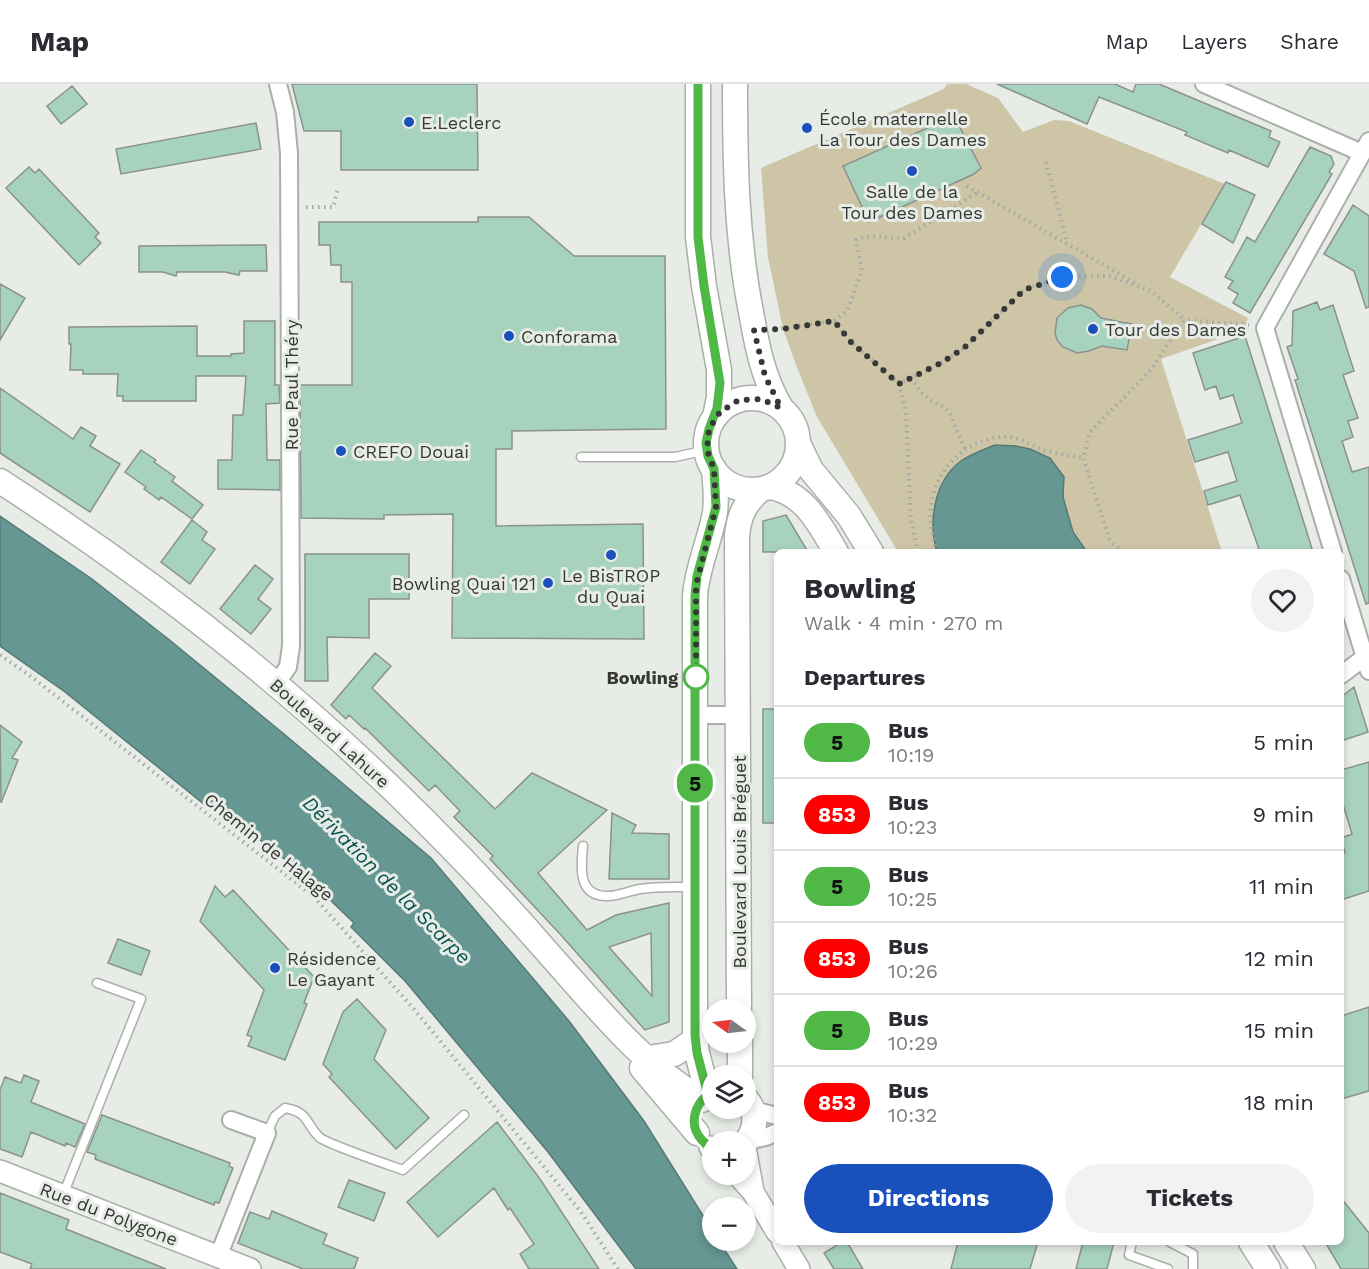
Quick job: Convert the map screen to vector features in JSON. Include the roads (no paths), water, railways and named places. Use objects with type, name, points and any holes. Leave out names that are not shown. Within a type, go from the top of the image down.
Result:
[{"type":"main road","points":[[698,84],[698,237],[719,370],[719,397],[715,417],[709,429],[710,459],[716,497],[714,515],[696,585],[695,1040],[702,1070]]},
{"type":"main road","points":[[735,84],[735,183],[738,223],[744,275],[765,376],[781,408],[794,424],[798,443],[811,470],[849,516],[869,549]]},
{"type":"main road","points":[[715,417],[726,407],[746,399],[761,399],[781,408]]},
{"type":"main road","points":[[765,488],[781,480],[790,470],[797,457],[798,443]]},
{"type":"main road","points":[[710,459],[722,479],[734,486],[747,490],[765,488],[784,491],[802,502],[834,549]]},
{"type":"main road","name":"Boulevard Lahure","points":[[0,481],[174,602],[276,684],[361,759],[504,903],[619,1033],[644,1070],[702,1137]]},
{"type":"main road","name":"Boulevard Louis Bréguet","points":[[739,999],[738,528],[744,508],[765,488]]},
{"type":"main road","name":"Boulevard Lahure","points":[[619,1033],[686,1090],[702,1094]]},
{"type":"main road","points":[[648,1058],[674,1054],[695,1040]]},
{"type":"main road","points":[[702,1105],[694,1116],[702,1132]]},
{"type":"main road","points":[[1253,1245],[1268,1269]]},
{"type":"main road","points":[[1289,1245],[1303,1269]]},
{"type":"street","name":"Rue Paul Théry","points":[[276,684],[288,667],[291,646],[289,139],[278,84]]},
{"type":"street","points":[[1204,84],[1366,147],[1265,327],[1332,549]]},
{"type":"street","points":[[1344,588],[1368,661],[1344,673]]},
{"type":"street","points":[[696,715],[738,715]]},
{"type":"street","points":[[756,1108],[769,1116],[774,1116]]},
{"type":"street","points":[[218,1257],[267,1133],[231,1120]]},
{"type":"street","points":[[756,1141],[774,1133]]},
{"type":"street","name":"Rue du Polygone","points":[[0,1171],[250,1269]]},
{"type":"street","points":[[747,1185],[774,1227]]},
{"type":"street","points":[[752,1185],[753,1192]]},
{"type":"street","points":[[785,1245],[800,1269]]},
{"type":"lane","points":[[581,457],[710,459]]},
{"type":"lane","points":[[583,846],[581,875],[585,885],[596,894],[608,896],[650,888],[695,887]]},
{"type":"lane","points":[[63,1195],[141,999],[97,983]]},
{"type":"lane","points":[[267,1133],[275,1116],[285,1108],[297,1110],[308,1119],[320,1138],[404,1170],[464,1115]]},
{"type":"lane","points":[[1131,1245],[1129,1255],[1168,1269]]},
{"type":"lane","points":[[1176,1245],[1193,1254],[1193,1269]]},
{"type":"water","points":[[995,445],[1016,446],[1030,449],[1050,458],[1064,477],[1063,497],[1073,532],[1085,549],[936,549],[933,528],[939,491],[952,469],[973,454]]},
{"type":"water","name":"Dérivation de la Scarpe","points":[[0,516],[92,579],[172,642],[431,858],[569,1021],[644,1121],[702,1214],[702,1251],[725,1251],[737,1269],[636,1269],[548,1152],[405,981],[351,927],[354,923],[301,872],[256,837],[247,839],[65,692],[0,646]]},
{"type":"place","name":"E.Leclerc","points":[[409,122]]},
{"type":"place","name":"École maternelle La Tour des Dames","points":[[807,128]]},
{"type":"place","name":"Salle de la Tour des Dames","points":[[912,171]]},
{"type":"place","name":"Tour des Dames","points":[[1093,329]]},
{"type":"place","name":"Conforama","points":[[509,336]]},
{"type":"place","name":"CREFO Douai","points":[[341,451]]},
{"type":"place","name":"Le BisTROP du Quai","points":[[611,555]]},
{"type":"place","name":"Bowling Quai 121","points":[[548,583]]},
{"type":"place","name":"Bowling","points":[[696,677]]},
{"type":"place","name":"Résidence Le Gayant","points":[[275,968]]}]
